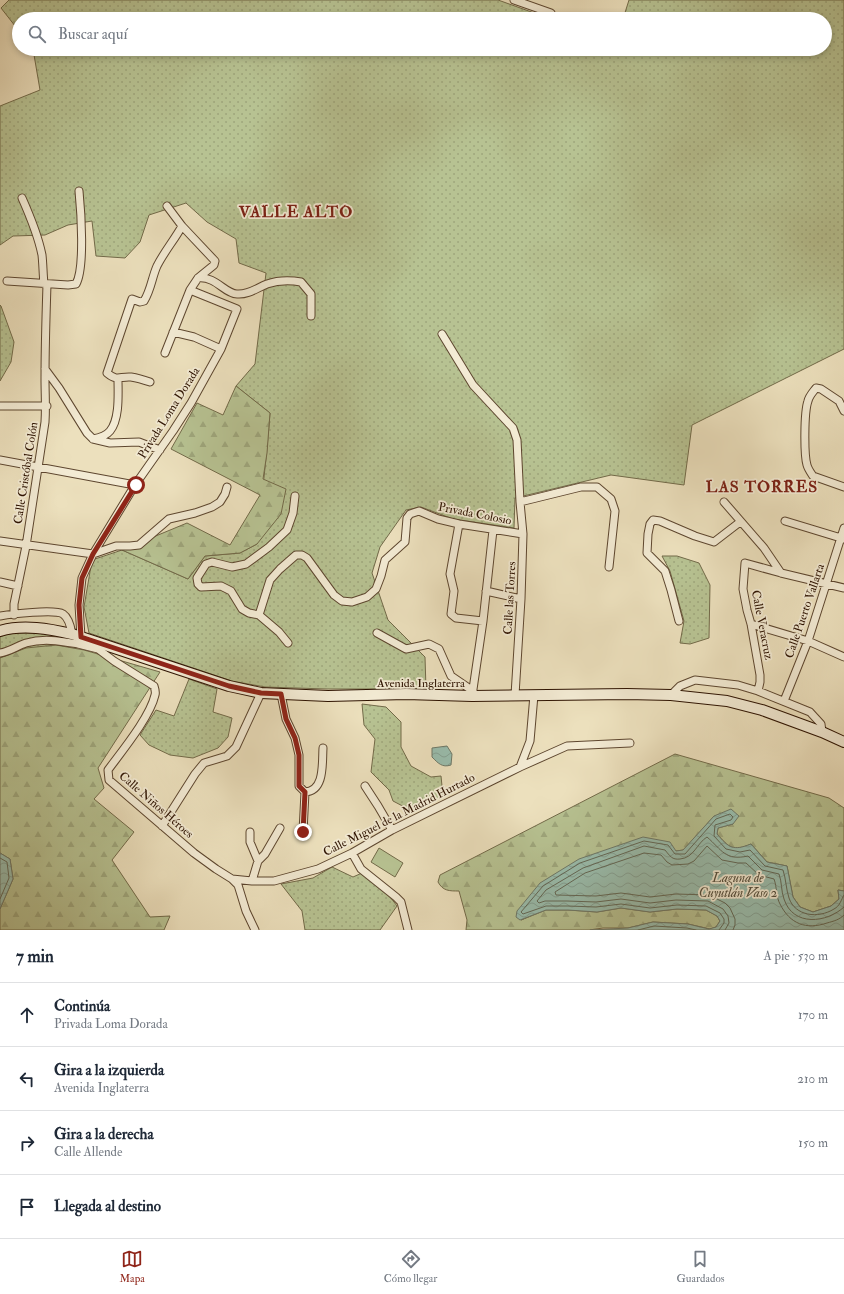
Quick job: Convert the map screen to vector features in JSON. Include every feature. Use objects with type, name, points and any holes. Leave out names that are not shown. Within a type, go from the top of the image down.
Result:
[{"type":"main road","name":"Avenida Inglaterra","points":[[0,631],[10,628],[35,628],[58,631],[229,686],[261,693],[328,696],[406,694],[472,694],[515,696],[627,694],[671,695],[727,701],[762,710],[822,732],[844,742]]},
{"type":"street","points":[[514,0],[548,12]]},
{"type":"street","points":[[7,281],[46,284],[76,284],[80,277],[81,214],[79,191]]},
{"type":"street","name":"Calle Cristóbal Colón","points":[[14,615],[14,604],[26,546],[47,406],[45,369],[46,284],[38,238],[22,198]]},
{"type":"street","points":[[165,353],[190,290],[198,278],[214,265],[215,261],[182,226],[167,206]]},
{"type":"street","points":[[150,382],[130,377],[118,379],[113,378],[107,373],[132,299],[140,302],[144,301],[148,295],[157,266],[182,226]]},
{"type":"street","points":[[198,278],[217,282],[230,292],[237,294],[249,292],[281,280],[301,282],[311,294],[311,316]]},
{"type":"street","name":"Privada Loma Dorada","points":[[77,638],[82,578],[93,554],[136,485],[191,403],[221,349],[237,309],[190,290]]},
{"type":"street","points":[[173,332],[194,337],[221,349]]},
{"type":"street","name":"Calle las Torres","points":[[442,334],[473,385],[513,428],[517,440],[523,534],[515,696]]},
{"type":"street","points":[[45,369],[59,388],[87,433],[93,439],[110,443],[131,442],[145,444],[160,450]]},
{"type":"street","points":[[93,439],[110,431],[116,419],[118,379]]},
{"type":"street","points":[[844,411],[839,401],[821,389],[816,388],[812,392],[808,402],[806,415],[807,465],[813,476],[844,487]]},
{"type":"street","points":[[0,406],[47,406]]},
{"type":"street","points":[[0,460],[136,485]]},
{"type":"street","points":[[0,541],[26,546],[93,554],[116,546],[139,545],[169,519],[195,513],[212,507],[220,502],[227,487]]},
{"type":"street","points":[[520,502],[581,487],[597,487],[611,499],[615,511],[609,567]]},
{"type":"street","points":[[288,643],[279,632],[259,615],[248,613],[242,609],[231,591],[221,586],[201,587],[198,584],[197,578],[206,564],[212,562],[232,567],[246,564],[269,547],[287,530],[293,513],[295,496]]},
{"type":"street","points":[[724,502],[764,548],[781,573],[844,588]]},
{"type":"street","name":"Privada Colosio","points":[[259,615],[270,580],[296,555],[302,555],[308,558],[334,595],[342,601],[352,602],[367,597],[376,589],[385,560],[404,542],[407,518],[410,514],[419,511],[438,519],[459,524],[523,534]]},
{"type":"street","points":[[679,622],[665,571],[647,553],[650,524],[653,520],[660,521],[695,536],[714,542],[740,522]]},
{"type":"street","points":[[785,521],[842,539]]},
{"type":"street","points":[[459,524],[450,574],[454,591],[451,614],[456,618],[483,621]]},
{"type":"street","name":"Calle Puerto Vallarta","points":[[784,701],[808,641],[842,539],[844,528]]},
{"type":"street","points":[[472,694],[483,621],[493,530]]},
{"type":"street","name":"Calle Veracruz","points":[[758,691],[760,675],[743,589],[745,563],[781,573]]},
{"type":"street","points":[[0,582],[18,586]]},
{"type":"street","points":[[486,592],[521,598]]},
{"type":"street","points":[[0,616],[53,611],[64,614],[77,638],[42,640],[25,644],[0,653]]},
{"type":"street","points":[[751,624],[808,641],[844,657]]},
{"type":"street","points":[[377,633],[406,649],[429,644],[439,649],[451,676],[472,694]]},
{"type":"street","name":"Calle Niños Héroes","points":[[77,638],[98,649],[154,686],[156,695],[146,716],[108,770],[109,780],[194,853],[216,869]]},
{"type":"street","points":[[671,695],[680,686],[695,680],[738,685],[758,691],[810,712],[820,724],[822,732]]},
{"type":"street","points":[[162,826],[195,774],[204,763],[228,756],[236,747],[261,693]]},
{"type":"street","points":[[281,694],[286,719],[297,744],[299,755],[299,786],[305,792],[303,832]]},
{"type":"street","points":[[520,766],[530,742],[534,695]]},
{"type":"street","name":"Calle Miguel de la Madrid Hurtado","points":[[216,869],[232,879],[252,882],[274,882],[318,869],[520,766],[567,746],[630,743]]},
{"type":"street","points":[[305,792],[310,792],[318,786],[322,776],[323,748]]},
{"type":"street","points":[[365,786],[392,830]]},
{"type":"street","points":[[252,882],[258,861],[265,854],[280,828]]},
{"type":"street","points":[[250,832],[250,842],[258,861]]},
{"type":"street","points":[[352,853],[361,869],[401,902],[408,930]]},
{"type":"street","points":[[232,879],[238,886],[246,911],[255,930]]},
{"type":"green space","points":[[9,0],[498,0],[531,12],[12,12],[12,22],[1,8]]},
{"type":"green space","points":[[629,0],[844,0],[844,349],[692,425],[684,485],[611,475],[515,498],[514,528],[453,519],[421,507],[406,510],[380,547],[372,573],[388,620],[425,657],[426,689],[327,689],[265,687],[232,681],[89,633],[84,607],[92,560],[122,550],[188,579],[205,556],[240,553],[257,544],[270,413],[236,386],[255,364],[266,273],[239,263],[236,239],[207,222],[186,203],[149,215],[140,242],[125,258],[96,256],[92,221],[68,225],[45,235],[13,236],[0,245],[0,106],[40,90],[34,56],[832,56],[832,12],[625,12]]},
{"type":"green space","points":[[0,305],[14,342],[11,362],[0,381]]},
{"type":"green space","points":[[236,386],[270,413],[267,453],[263,479],[286,489],[281,514],[257,544],[240,553],[205,556],[188,579],[122,550],[187,523],[230,545],[260,495],[171,449],[197,403],[223,415]]},
{"type":"green space","points":[[662,556],[677,556],[699,563],[710,585],[709,638],[690,644],[680,643],[684,621],[670,571]]},
{"type":"green space","points":[[9,633],[37,633],[67,637],[76,649],[56,645],[0,658],[0,637]]},
{"type":"green space","points":[[56,645],[84,650],[160,672],[98,768],[104,788],[94,799],[134,832],[112,860],[150,917],[170,916],[164,930],[0,930],[0,909],[13,879],[10,859],[0,853],[0,658],[26,648]]},
{"type":"green space","points":[[189,679],[217,689],[213,712],[232,718],[228,737],[218,748],[193,758],[170,755],[149,745],[140,735],[156,710],[174,716]]},
{"type":"green space","points":[[362,704],[386,707],[401,722],[401,747],[411,766],[431,777],[441,776],[443,796],[414,812],[393,801],[389,790],[371,772],[375,739],[364,725]]},
{"type":"green space","points":[[675,754],[829,798],[844,808],[844,891],[838,890],[839,899],[831,906],[813,912],[800,907],[793,897],[787,866],[767,862],[751,844],[740,848],[735,848],[725,843],[717,834],[718,828],[733,824],[714,816],[684,850],[676,851],[521,920],[546,910],[597,912],[621,908],[650,912],[677,909],[706,910],[717,916],[720,921],[716,927],[710,929],[688,924],[653,922],[628,928],[603,928],[589,930],[466,930],[467,920],[459,891],[449,891],[444,889],[438,882],[440,875]]},
{"type":"green space","points":[[379,848],[403,863],[395,877],[371,862]]},
{"type":"green space","points":[[332,867],[353,877],[362,873],[381,888],[397,906],[380,930],[305,930],[302,911],[281,884],[313,878]]},
{"type":"water","points":[[447,746],[452,754],[451,765],[445,766],[438,763],[432,757],[432,748]]},
{"type":"water","name":"Laguna de Cuyutlán Vaso 2","points":[[731,809],[739,816],[733,824],[718,828],[717,834],[721,839],[728,845],[735,848],[751,844],[767,862],[787,866],[793,897],[800,907],[813,912],[831,906],[839,899],[838,890],[844,891],[844,930],[590,930],[628,928],[653,922],[688,924],[709,929],[716,927],[720,921],[717,916],[706,910],[677,909],[650,912],[621,908],[597,912],[546,910],[520,920],[516,917],[517,911],[540,883],[579,859],[643,837],[670,842],[676,851],[683,850],[714,816]]},
{"type":"water","points":[[0,853],[10,859],[13,879],[0,909]]},
{"type":"district","name":"VALLE ALTO","points":[[296,212]]},
{"type":"district","name":"LAS TORRES","points":[[762,487]]},
{"type":"route","points":[[136,485],[93,554],[82,578],[79,605],[81,637],[229,686],[261,693],[281,694],[286,719],[295,738],[299,755],[299,786],[305,792],[303,832]]}]
